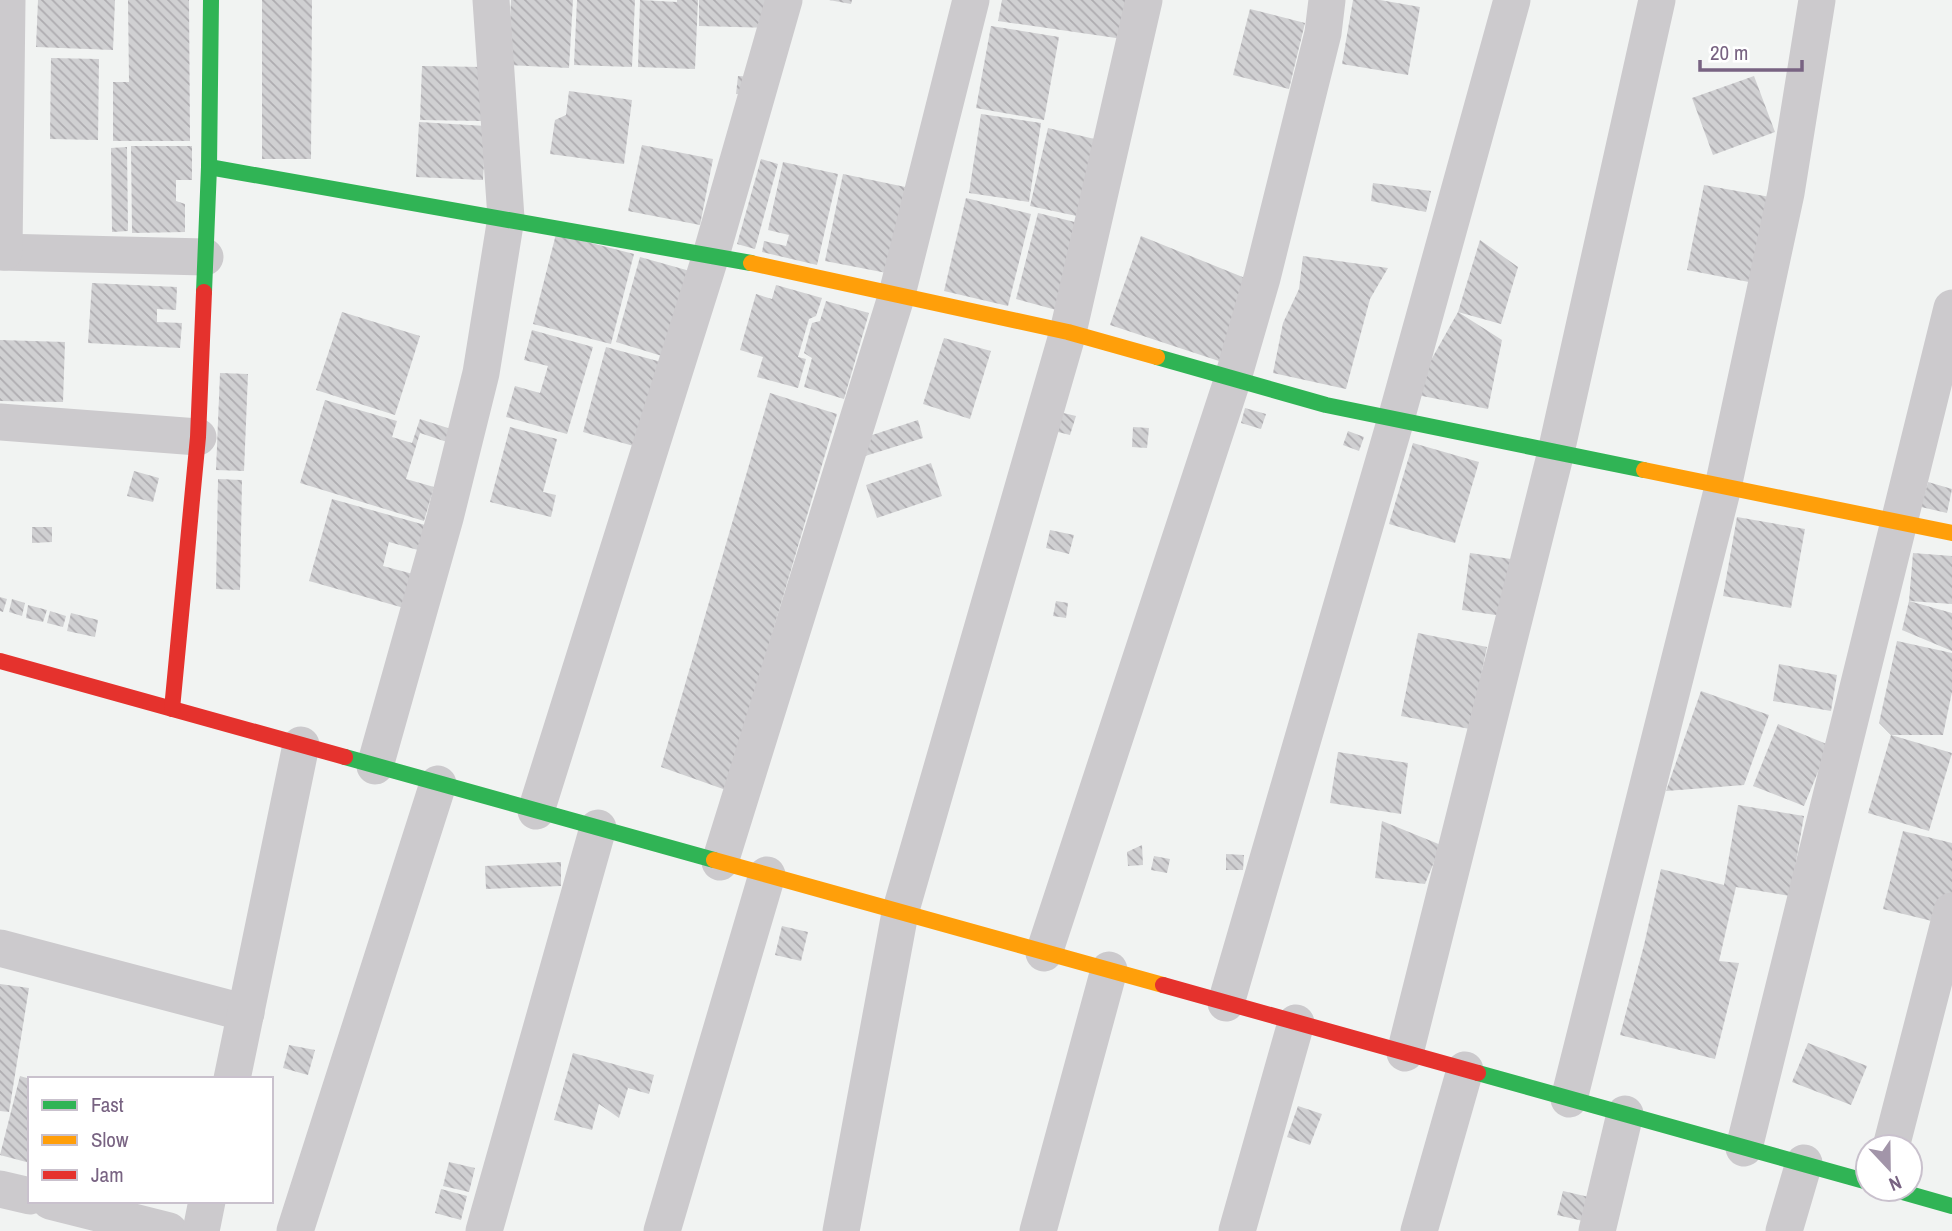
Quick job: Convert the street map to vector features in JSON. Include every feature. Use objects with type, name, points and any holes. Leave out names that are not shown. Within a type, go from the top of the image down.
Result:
[{"type":"street","points":[[7,0],[2,252],[205,257]]},
{"type":"street","points":[[172,709],[198,437],[209,167],[211,0]]},
{"type":"street","points":[[375,766],[445,518],[481,373],[506,218],[491,0]]},
{"type":"street","points":[[536,811],[711,255],[784,0]]},
{"type":"street","points":[[720,862],[897,294],[971,0]]},
{"type":"street","points":[[841,1231],[900,913],[1068,332],[1144,0]]},
{"type":"street","points":[[1044,953],[1233,378],[1262,278],[1323,33],[1328,0]]},
{"type":"street","points":[[1226,1003],[1396,419],[1511,0]]},
{"type":"street","points":[[1405,1053],[1556,452],[1657,0]]},
{"type":"street","points":[[1569,1099],[1723,487],[1786,193],[1818,0]]},
{"type":"street","points":[[209,167],[711,255],[897,294],[1068,332],[1326,405],[1952,533]]},
{"type":"street","points":[[1744,1148],[1952,308]]},
{"type":"street","points":[[0,422],[198,437]]},
{"type":"street","points":[[1,668],[172,709],[1854,1178]]},
{"type":"street","points":[[232,1077],[301,745]]},
{"type":"street","points":[[295,1231],[438,784]]},
{"type":"street","points":[[484,1231],[598,828]]},
{"type":"street","points":[[662,1231],[767,876]]},
{"type":"street","points":[[1895,1133],[1952,911]]},
{"type":"street","points":[[0,948],[246,1013]]},
{"type":"street","points":[[1038,1231],[1109,971]]},
{"type":"street","points":[[1237,1231],[1296,1023]]},
{"type":"street","points":[[1419,1231],[1465,1070]]},
{"type":"street","points":[[1597,1231],[1625,1114]]},
{"type":"street","points":[[1784,1231],[1804,1163]]},
{"type":"street","points":[[0,1189],[28,1196]]},
{"type":"street","points":[[1924,1198],[1952,1206]]},
{"type":"street","points":[[58,1203],[169,1231]]},
{"type":"street","points":[[201,1231],[207,1203]]},
{"type":"building","points":[[38,0],[115,0],[113,50],[36,47]]},
{"type":"building","points":[[128,0],[189,0],[190,141],[113,141],[113,82],[129,82]]},
{"type":"building","points":[[262,0],[312,0],[311,159],[262,159]]},
{"type":"building","points":[[511,0],[573,0],[569,68],[508,65]]},
{"type":"building","points":[[577,0],[635,0],[632,67],[574,65]]},
{"type":"building","points":[[640,0],[698,0],[695,69],[638,67]]},
{"type":"building","points":[[699,0],[774,0],[773,28],[699,26]]},
{"type":"building","points":[[829,0],[852,0],[851,4]]},
{"type":"building","points":[[1002,0],[1129,0],[1123,39],[998,21]]},
{"type":"building","points":[[1353,0],[1380,0],[1420,7],[1408,75],[1342,64]]},
{"type":"building","points":[[1250,9],[1305,23],[1289,89],[1233,75]]},
{"type":"building","points":[[991,26],[1059,37],[1044,120],[976,108]]},
{"type":"building","points":[[51,58],[99,59],[98,140],[50,139]]},
{"type":"building","points":[[422,66],[483,67],[481,121],[420,120]]},
{"type":"building","points":[[738,76],[756,77],[755,95],[736,94]]},
{"type":"building","points":[[1754,76],[1775,132],[1713,155],[1692,98]]},
{"type":"building","points":[[569,91],[632,100],[624,164],[550,154],[555,120],[566,115]]},
{"type":"building","points":[[981,114],[1041,123],[1029,202],[969,193]]},
{"type":"building","points":[[419,122],[486,126],[483,180],[416,177]]},
{"type":"building","points":[[1048,128],[1103,141],[1086,218],[1030,206]]},
{"type":"building","points":[[642,145],[713,159],[700,225],[628,211]]},
{"type":"building","points":[[131,146],[192,146],[192,180],[176,180],[176,201],[185,204],[185,232],[132,233]]},
{"type":"building","points":[[127,147],[128,231],[112,232],[111,148]]},
{"type":"building","points":[[761,159],[778,164],[755,249],[737,244]]},
{"type":"building","points":[[783,162],[838,174],[817,265],[762,252],[764,241],[786,246],[789,235],[768,230]]},
{"type":"building","points":[[843,174],[915,189],[897,275],[825,261]]},
{"type":"building","points":[[1373,183],[1431,191],[1426,212],[1371,201]]},
{"type":"building","points":[[1704,185],[1770,197],[1754,283],[1687,270]]},
{"type":"building","points":[[966,198],[1031,214],[1008,306],[944,291]]},
{"type":"building","points":[[1038,213],[1083,224],[1060,311],[1016,299]]},
{"type":"building","points":[[556,234],[634,254],[611,344],[533,324]]},
{"type":"building","points":[[1141,236],[1255,282],[1222,362],[1110,325]]},
{"type":"building","points":[[1480,240],[1518,267],[1501,324],[1458,312]]},
{"type":"building","points":[[1303,256],[1388,268],[1370,299],[1346,389],[1273,373],[1283,323],[1299,289]]},
{"type":"building","points":[[640,257],[697,273],[672,359],[616,342]]},
{"type":"building","points":[[92,283],[177,287],[176,310],[157,309],[157,322],[182,323],[180,348],[88,343]]},
{"type":"building","points":[[776,285],[822,298],[816,316],[809,319],[798,357],[806,359],[798,388],[757,377],[763,357],[740,350],[756,294],[772,299]]},
{"type":"building","points":[[826,301],[869,313],[844,399],[804,387],[812,358],[804,353],[812,323],[820,321]]},
{"type":"building","points":[[342,312],[420,336],[395,415],[316,390]]},
{"type":"building","points":[[1458,312],[1502,340],[1488,409],[1412,394]]},
{"type":"building","points":[[532,330],[593,347],[567,434],[506,417],[515,386],[540,393],[548,366],[524,360]]},
{"type":"building","points":[[944,338],[991,351],[970,419],[923,404]]},
{"type":"building","points":[[0,340],[65,342],[63,402],[0,401]]},
{"type":"building","points":[[606,347],[665,363],[641,448],[583,432]]},
{"type":"building","points":[[220,373],[248,374],[244,471],[216,470]]},
{"type":"building","points":[[770,393],[837,414],[726,790],[661,767]]},
{"type":"building","points":[[325,400],[397,421],[392,437],[412,443],[420,419],[451,429],[447,442],[420,433],[406,479],[434,487],[424,521],[300,483]]},
{"type":"building","points":[[1245,408],[1266,414],[1261,429],[1241,423]]},
{"type":"building","points":[[1055,411],[1076,416],[1070,435],[1050,430]]},
{"type":"building","points":[[918,420],[923,438],[862,457],[857,440]]},
{"type":"building","points":[[510,427],[557,439],[543,492],[556,495],[551,517],[490,502]]},
{"type":"building","points":[[1133,427],[1149,428],[1147,448],[1132,447]]},
{"type":"building","points":[[1348,431],[1364,437],[1359,451],[1343,445]]},
{"type":"building","points":[[1413,443],[1479,462],[1455,543],[1389,524]]},
{"type":"building","points":[[931,463],[942,496],[877,518],[866,485]]},
{"type":"building","points":[[134,471],[159,478],[153,502],[127,496]]},
{"type":"building","points":[[218,479],[242,480],[240,590],[216,589]]},
{"type":"building","points":[[1928,482],[1952,489],[1947,513],[1921,507]]},
{"type":"building","points":[[332,499],[425,525],[418,550],[389,542],[383,566],[413,574],[404,608],[309,581]]},
{"type":"building","points":[[1737,517],[1805,529],[1791,608],[1723,596]]},
{"type":"building","points":[[32,527],[52,527],[52,542],[32,543]]},
{"type":"building","points":[[1050,530],[1074,535],[1069,554],[1046,548]]},
{"type":"building","points":[[1470,553],[1511,559],[1502,616],[1462,610]]},
{"type":"building","points":[[1913,553],[1952,556],[1952,604],[1909,601]]},
{"type":"building","points":[[0,597],[7,599],[3,612],[0,611]]},
{"type":"building","points":[[12,599],[25,603],[22,616],[9,612]]},
{"type":"building","points":[[1056,601],[1068,603],[1066,618],[1053,616]]},
{"type":"building","points":[[1909,601],[1952,613],[1952,651],[1902,630]]},
{"type":"building","points":[[28,605],[47,610],[43,622],[26,618]]},
{"type":"building","points":[[50,611],[66,616],[63,627],[47,623]]},
{"type":"building","points":[[71,613],[98,620],[95,637],[67,631]]},
{"type":"building","points":[[1418,633],[1487,647],[1470,729],[1401,716]]},
{"type":"building","points":[[1897,641],[1952,653],[1952,692],[1943,735],[1891,735],[1879,723]]},
{"type":"building","points":[[1779,664],[1837,675],[1831,711],[1773,701]]},
{"type":"building","points":[[1701,691],[1769,715],[1744,785],[1666,791]]},
{"type":"building","points":[[1778,724],[1829,745],[1804,806],[1753,786]]},
{"type":"building","points":[[1891,735],[1952,753],[1929,831],[1868,813]]},
{"type":"building","points":[[1338,752],[1408,763],[1401,814],[1330,803]]},
{"type":"building","points":[[1738,805],[1804,816],[1790,896],[1736,887],[1719,961],[1739,963],[1715,1059],[1620,1035],[1661,869],[1724,885]]},
{"type":"building","points":[[1382,821],[1441,845],[1425,884],[1375,878]]},
{"type":"building","points":[[1903,831],[1952,843],[1952,893],[1944,924],[1883,909]]},
{"type":"building","points":[[1142,845],[1143,865],[1128,866],[1127,852]]},
{"type":"building","points":[[1226,854],[1244,855],[1243,870],[1226,870]]},
{"type":"building","points":[[1154,856],[1170,859],[1167,873],[1151,870]]},
{"type":"building","points":[[561,862],[561,886],[486,889],[485,866]]},
{"type":"building","points":[[782,926],[808,932],[801,961],[775,955]]},
{"type":"building","points":[[0,984],[29,988],[9,1112],[0,1111]]},
{"type":"building","points":[[1808,1043],[1867,1066],[1851,1105],[1792,1082]]},
{"type":"building","points":[[289,1045],[315,1050],[308,1075],[283,1068]]},
{"type":"building","points":[[573,1053],[654,1075],[649,1094],[628,1088],[619,1118],[599,1104],[592,1130],[554,1120]]},
{"type":"building","points":[[20,1076],[28,1078],[28,1162],[0,1155]]},
{"type":"building","points":[[1298,1106],[1322,1114],[1310,1145],[1287,1137]]},
{"type":"building","points":[[449,1162],[475,1168],[469,1192],[443,1186]]},
{"type":"building","points":[[441,1189],[467,1196],[461,1220],[435,1213]]},
{"type":"building","points":[[1563,1191],[1589,1197],[1583,1221],[1557,1215]]},
{"type":"traffic: fast","points":[[204,292],[211,0]]},
{"type":"traffic: fast","points":[[209,167],[751,263]]},
{"type":"traffic: fast","points":[[1157,357],[1326,405],[1644,470]]},
{"type":"traffic: fast","points":[[345,757],[714,860]]},
{"type":"traffic: fast","points":[[1478,1073],[1854,1178]]},
{"type":"traffic: fast","points":[[1924,1198],[1952,1206]]},
{"type":"traffic: slow","points":[[751,263],[1068,332],[1157,357]]},
{"type":"traffic: slow","points":[[1644,470],[1952,533]]},
{"type":"traffic: slow","points":[[714,860],[1163,985]]},
{"type":"traffic: jam","points":[[172,709],[198,437],[204,292]]},
{"type":"traffic: jam","points":[[0,661],[345,757]]},
{"type":"traffic: jam","points":[[1163,985],[1478,1073]]}]
